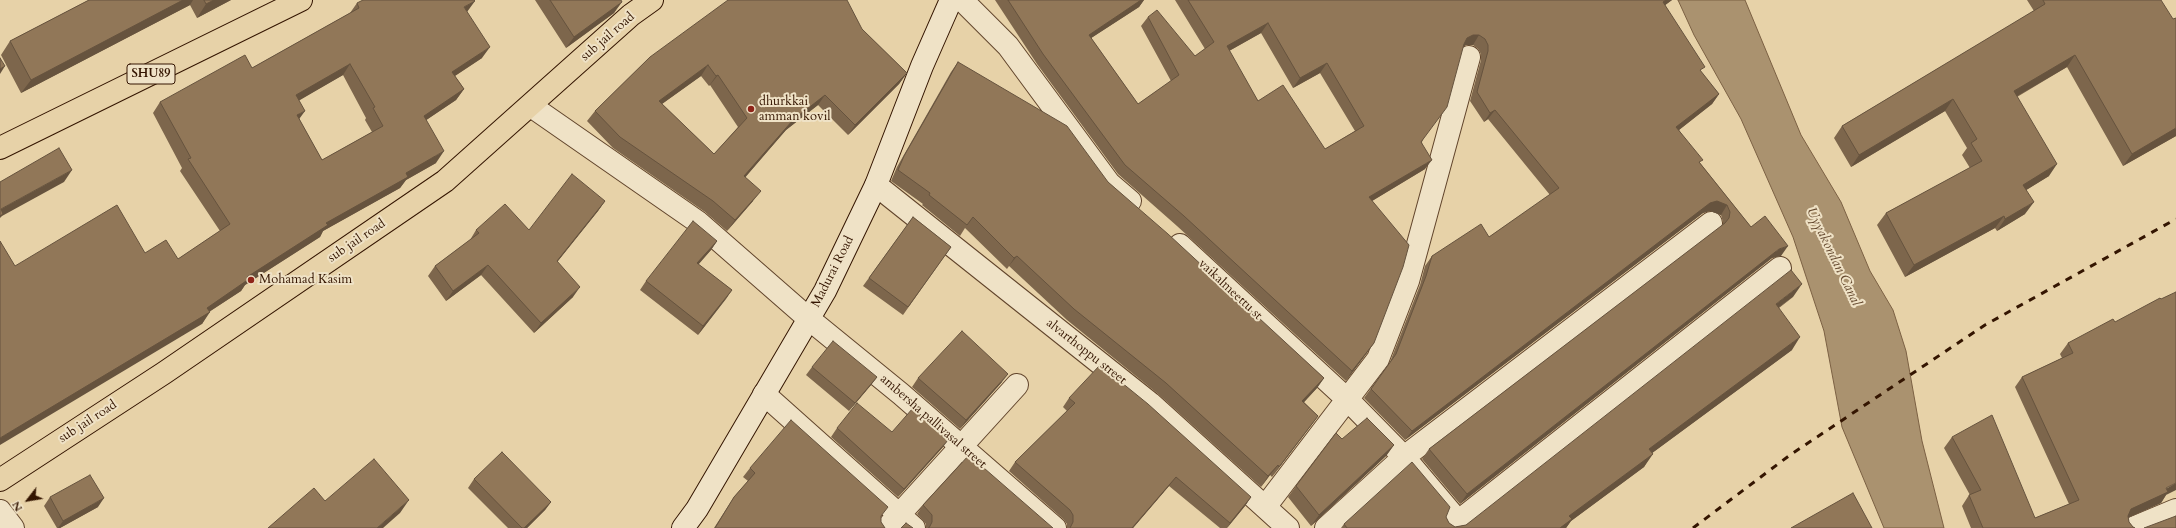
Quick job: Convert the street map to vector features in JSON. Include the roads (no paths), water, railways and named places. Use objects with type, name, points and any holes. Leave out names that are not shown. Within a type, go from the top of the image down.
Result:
[{"type":"main road","name":"SHU89","points":[[0,148],[301,0]]},
{"type":"main road","name":"sub jail road","points":[[0,480],[164,373],[445,181],[531,106],[631,15],[652,0]]},
{"type":"street","name":"Madurai Road","points":[[683,528],[697,509],[825,291],[876,185],[922,66],[951,0]]},
{"type":"street","points":[[962,0],[1008,46],[1109,183],[1146,214]]},
{"type":"street","points":[[1265,506],[1348,400],[1378,359],[1408,281],[1469,58]]},
{"type":"street","name":"ambersha pallivasal street","points":[[531,106],[698,222],[809,319],[901,394],[1055,528]]},
{"type":"street","name":"alvarthoppu street","points":[[876,185],[1150,403],[1288,528]]},
{"type":"street","points":[[1326,528],[1404,458],[1710,223]]},
{"type":"street","name":"vaikalmeettu st","points":[[1164,230],[1348,400],[1404,458],[1454,524]]},
{"type":"street","points":[[1454,524],[1780,268]]},
{"type":"street","points":[[764,394],[900,524],[962,447],[1017,384]]},
{"type":"street","points":[[2133,528],[2176,510]]},
{"type":"street","points":[[0,511],[13,528]]},
{"type":"water","name":"Uyyakondan Canal","points":[[1678,0],[1745,0],[1801,135],[1841,202],[1870,271],[1893,310],[1906,351],[1922,441],[1944,528],[1884,528],[1842,427],[1824,331],[1793,237],[1741,119],[1694,35]]},
{"type":"railway","points":[[1693,528],[1790,455],[1985,325],[2176,219]]},
{"type":"place","name":"dhurkkai amman kovil","points":[[751,109]]},
{"type":"place","name":"Mohamad Kasim","points":[[251,280]]}]
